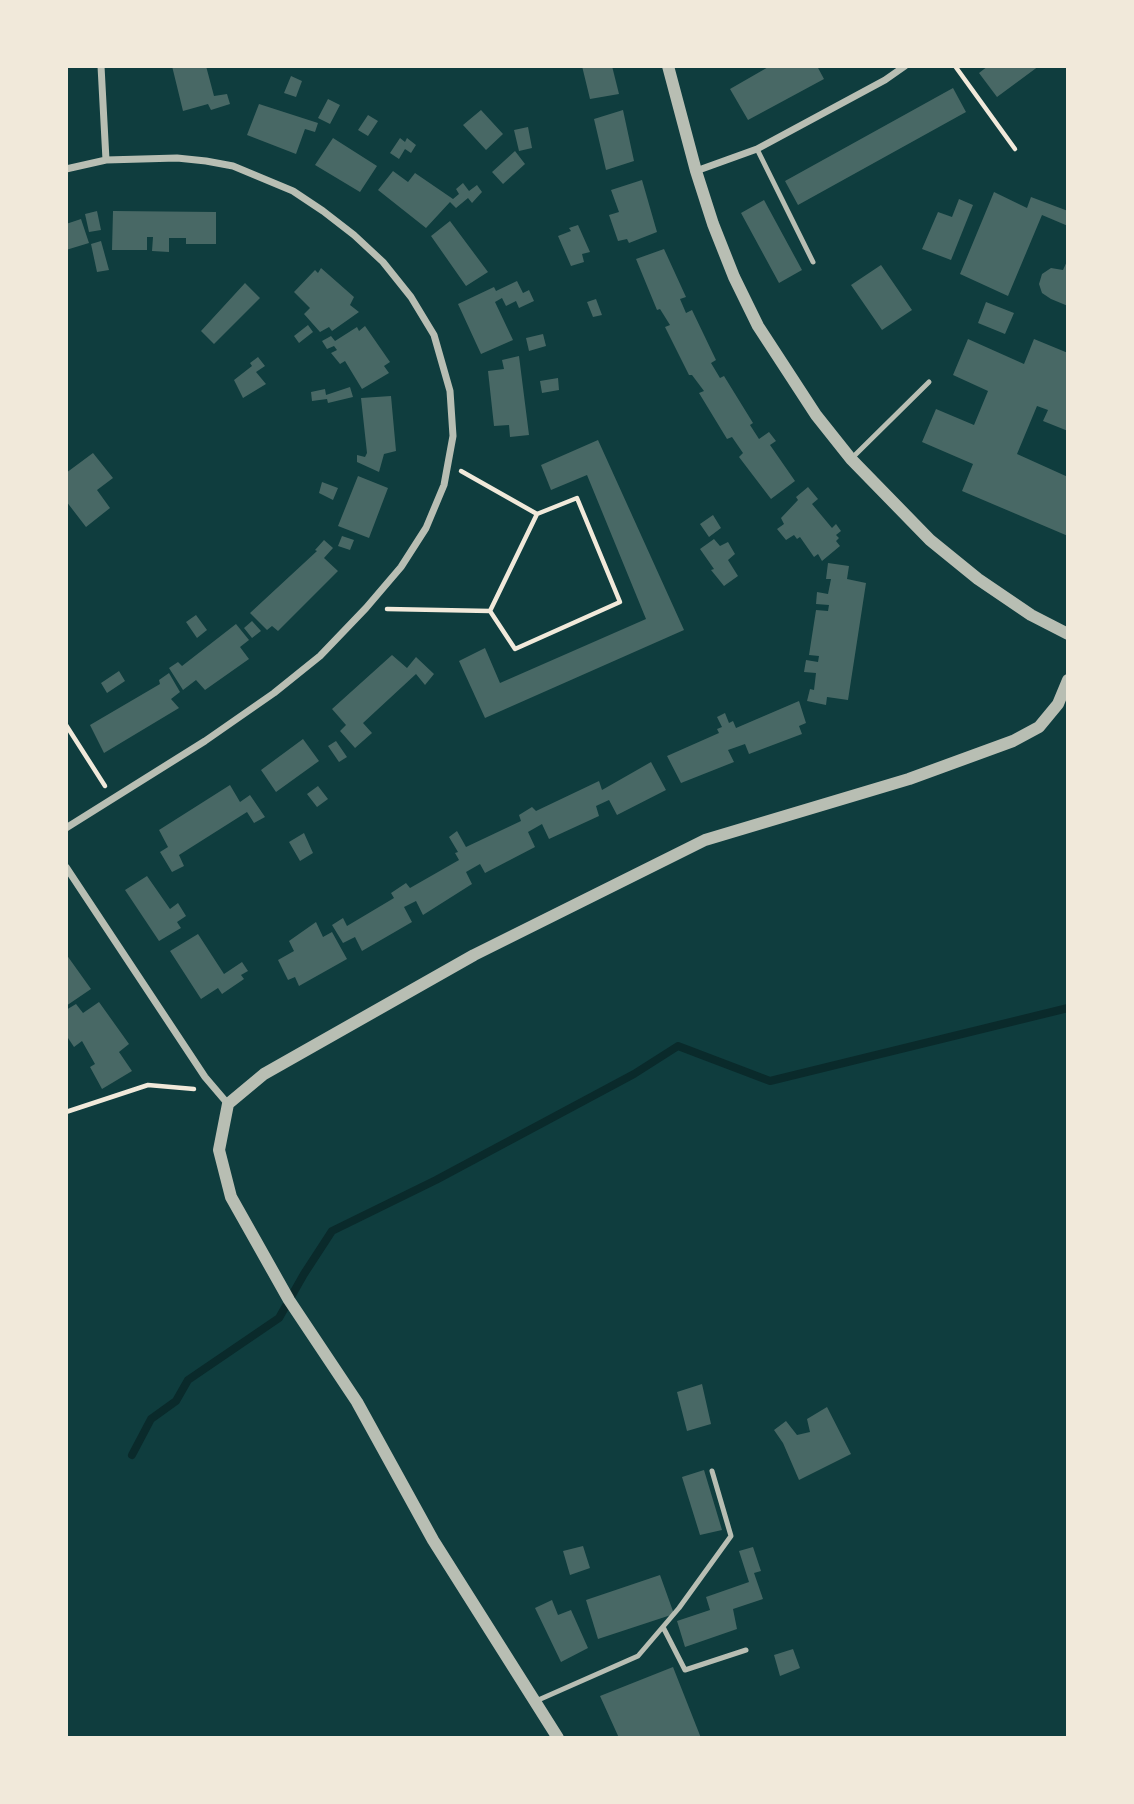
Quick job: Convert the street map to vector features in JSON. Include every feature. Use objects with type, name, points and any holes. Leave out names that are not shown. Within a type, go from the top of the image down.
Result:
[{"type":"street","points":[[101,66],[106,160]]},
{"type":"street","points":[[668,66],[696,171],[734,277],[758,326],[816,415],[851,459],[930,540],[1031,615],[1068,634]]},
{"type":"street","points":[[696,171],[757,149],[885,80],[905,66]]},
{"type":"street","points":[[66,169],[106,160],[177,158],[233,166],[293,191],[354,234],[383,262],[411,298],[434,335],[450,391],[453,436],[444,485],[426,528],[401,567],[320,656],[274,693],[205,741],[66,828]]},
{"type":"street","points":[[558,1738],[433,1540],[357,1402],[289,1300],[232,1197],[219,1150],[228,1104],[264,1074],[474,955],[705,840],[909,779],[1013,741],[1039,727],[1058,704],[1068,680]]},
{"type":"street","points":[[66,867],[205,1077],[228,1104]]},
{"type":"lane","points":[[757,149],[813,262]]},
{"type":"lane","points":[[851,459],[929,382]]},
{"type":"lane","points":[[536,1701],[638,1656],[679,1608],[730,1536],[712,1471]]},
{"type":"lane","points":[[663,1628],[685,1670],[746,1650]]},
{"type":"path","points":[[955,66],[1015,149]]},
{"type":"path","points":[[448,463],[537,514]]},
{"type":"path","points":[[577,498],[620,603],[515,649],[490,611],[537,514],[577,498]]},
{"type":"path","points":[[366,608],[490,611]]},
{"type":"path","points":[[66,725],[113,799]]},
{"type":"path","points":[[66,1112],[148,1085],[219,1091]]},
{"type":"building","points":[[172,66],[206,66],[214,96],[227,94],[230,104],[211,110],[208,104],[183,111]]},
{"type":"building","points":[[582,66],[612,66],[619,94],[590,99]]},
{"type":"building","points":[[770,66],[817,66],[824,79],[748,120],[730,89]]},
{"type":"building","points":[[988,66],[1039,66],[997,97],[979,73]]},
{"type":"building","points":[[291,76],[302,81],[296,97],[284,93]]},
{"type":"building","points":[[953,88],[966,112],[798,205],[785,181]]},
{"type":"building","points":[[328,99],[340,105],[330,124],[318,118]]},
{"type":"building","points":[[259,104],[318,123],[315,132],[305,129],[296,154],[247,135]]},
{"type":"building","points":[[481,110],[503,134],[486,150],[463,125]]},
{"type":"building","points":[[623,110],[634,161],[606,170],[594,119]]},
{"type":"building","points":[[368,115],[378,121],[368,136],[358,130]]},
{"type":"building","points":[[528,127],[532,148],[519,151],[514,130]]},
{"type":"building","points":[[333,138],[377,166],[360,192],[315,165]]},
{"type":"building","points":[[400,138],[405,142],[407,138],[416,145],[411,153],[405,149],[399,159],[390,153]]},
{"type":"building","points":[[515,151],[525,164],[503,184],[492,172]]},
{"type":"building","points":[[393,171],[408,182],[415,173],[453,199],[459,194],[456,189],[463,183],[469,191],[477,185],[482,192],[472,203],[468,198],[456,208],[450,202],[426,228],[378,190]]},
{"type":"building","points":[[642,180],[657,232],[629,243],[627,239],[618,241],[609,215],[619,212],[611,190]]},
{"type":"building","points":[[994,192],[1027,208],[1031,197],[1068,211],[1068,226],[1042,215],[1008,296],[960,274]]},
{"type":"building","points":[[959,199],[973,205],[951,260],[922,249],[938,212],[952,217]]},
{"type":"building","points":[[764,200],[802,270],[779,283],[741,213]]},
{"type":"building","points":[[97,211],[101,230],[89,232],[85,214]]},
{"type":"building","points":[[113,211],[216,212],[216,244],[186,244],[186,238],[169,238],[169,252],[152,251],[153,237],[147,237],[147,250],[112,250]]},
{"type":"building","points":[[81,219],[89,243],[66,250],[66,224]]},
{"type":"building","points":[[450,221],[488,272],[466,286],[431,236]]},
{"type":"building","points":[[578,225],[590,252],[582,254],[584,262],[571,266],[558,236]]},
{"type":"building","points":[[101,241],[109,270],[97,272],[91,244]]},
{"type":"building","points":[[664,249],[686,297],[680,299],[686,313],[692,310],[716,360],[711,363],[720,378],[724,376],[753,423],[750,425],[759,439],[769,432],[776,441],[770,445],[795,481],[771,499],[739,457],[743,453],[732,437],[727,439],[699,393],[704,391],[692,375],[689,375],[665,327],[670,325],[660,309],[657,310],[636,259]]},
{"type":"building","points":[[1068,259],[1068,306],[1042,293],[1039,284],[1042,274],[1051,268],[1063,270]]},
{"type":"building","points":[[881,265],[912,310],[882,330],[851,285]]},
{"type":"building","points":[[321,268],[354,297],[350,305],[359,312],[332,331],[329,327],[320,332],[304,314],[310,308],[294,292],[315,270],[318,273]]},
{"type":"building","points":[[517,281],[523,293],[529,290],[534,301],[519,308],[516,301],[506,306],[502,298],[495,302],[513,340],[481,354],[458,304],[494,287],[496,291]]},
{"type":"building","points":[[245,283],[260,298],[214,344],[201,331]]},
{"type":"building","points":[[596,299],[602,315],[593,317],[587,302]]},
{"type":"building","points":[[986,302],[1014,313],[1005,334],[978,323]]},
{"type":"building","points":[[308,325],[313,332],[299,343],[294,336]]},
{"type":"building","points":[[365,326],[390,362],[384,366],[389,373],[362,389],[345,361],[340,364],[331,353],[337,350],[334,346],[327,349],[322,341],[331,336],[335,341],[357,327],[359,331]]},
{"type":"building","points":[[543,334],[546,346],[529,351],[526,338]]},
{"type":"building","points":[[968,339],[1024,364],[1034,339],[1068,353],[1068,431],[1043,421],[1048,410],[1037,406],[1017,454],[1068,477],[1068,536],[962,491],[973,464],[922,442],[936,409],[974,425],[988,391],[953,375]]},
{"type":"building","points":[[519,356],[529,435],[510,437],[509,425],[494,426],[488,371],[504,369],[502,360]]},
{"type":"building","points":[[258,357],[265,366],[256,372],[266,384],[243,398],[234,380],[252,366],[250,363]]},
{"type":"building","points":[[558,378],[559,390],[542,393],[540,381]]},
{"type":"building","points":[[350,387],[353,397],[328,403],[327,399],[312,401],[311,392],[325,389],[326,395]]},
{"type":"building","points":[[391,396],[396,451],[384,454],[379,472],[357,462],[357,455],[365,457],[367,453],[361,398]]},
{"type":"building","points":[[598,440],[684,630],[485,718],[459,661],[485,648],[500,683],[646,619],[587,475],[551,490],[541,465]]},
{"type":"building","points":[[93,453],[113,478],[97,490],[110,508],[86,527],[66,501],[66,473]]},
{"type":"building","points":[[358,476],[388,488],[369,538],[338,526]]},
{"type":"building","points":[[322,482],[338,488],[333,500],[319,493]]},
{"type":"building","points":[[808,487],[818,499],[812,504],[832,528],[836,524],[841,531],[836,535],[840,546],[822,561],[818,554],[814,557],[800,537],[797,539],[794,535],[786,540],[777,529],[784,524],[781,518],[798,500],[796,497]]},
{"type":"building","points":[[713,515],[721,528],[709,537],[700,524]]},
{"type":"building","points":[[342,536],[354,540],[350,550],[338,546]]},
{"type":"building","points":[[714,539],[720,546],[728,542],[735,554],[728,560],[738,576],[724,586],[711,570],[714,569],[700,549]]},
{"type":"building","points":[[324,540],[333,548],[324,558],[338,571],[278,631],[272,626],[267,630],[250,613],[317,551],[315,550]]},
{"type":"building","points":[[828,563],[849,566],[847,579],[866,583],[848,700],[827,697],[826,705],[807,701],[810,689],[814,690],[816,673],[804,672],[806,660],[818,662],[819,656],[809,655],[816,610],[828,611],[829,605],[816,604],[817,592],[828,594],[831,579],[826,579]]},
{"type":"building","points":[[196,615],[207,630],[197,638],[186,622]]},
{"type":"building","points":[[252,621],[261,631],[252,638],[244,628]]},
{"type":"building","points":[[236,624],[249,640],[240,647],[249,659],[205,690],[196,680],[183,690],[169,668],[178,662],[182,666]]},
{"type":"building","points":[[392,655],[407,668],[416,657],[434,674],[425,685],[416,674],[363,723],[372,733],[355,748],[340,731],[346,725],[332,709]]},
{"type":"building","points":[[119,671],[125,681],[107,693],[101,683]]},
{"type":"building","points":[[169,673],[180,692],[171,699],[179,708],[104,753],[90,725],[160,684],[159,680]]},
{"type":"building","points":[[799,701],[806,723],[799,726],[802,734],[749,754],[745,744],[728,750],[734,762],[681,783],[667,756],[719,733],[717,729],[722,727],[717,717],[725,713],[729,723],[733,721],[736,728]]},
{"type":"building","points":[[303,739],[319,761],[276,792],[261,770]]},
{"type":"building","points":[[336,741],[347,757],[339,762],[328,746]]},
{"type":"building","points":[[651,762],[666,790],[617,815],[609,800],[596,806],[599,816],[549,839],[542,824],[528,832],[535,847],[485,873],[480,864],[466,872],[472,884],[423,915],[416,901],[404,907],[412,922],[362,951],[355,937],[343,943],[332,925],[343,918],[347,926],[394,898],[391,893],[406,883],[410,888],[459,860],[455,853],[458,852],[449,837],[457,831],[466,847],[521,821],[519,815],[532,807],[536,811],[599,781],[602,790]]},
{"type":"building","points":[[230,785],[240,802],[250,795],[265,817],[254,823],[247,812],[179,855],[184,866],[172,872],[160,852],[168,847],[159,830]]},
{"type":"building","points":[[318,786],[328,799],[317,807],[307,794]]},
{"type":"building","points":[[304,833],[313,853],[300,861],[289,842]]},
{"type":"building","points":[[147,876],[170,909],[178,903],[186,916],[177,922],[181,928],[159,941],[125,890]]},
{"type":"building","points":[[316,922],[323,937],[332,932],[347,959],[299,986],[295,977],[288,980],[278,960],[294,951],[289,941]]},
{"type":"building","points":[[198,934],[224,974],[242,962],[248,971],[241,975],[244,979],[222,994],[218,988],[201,999],[170,951]]},
{"type":"building","points":[[66,954],[91,989],[66,1006]]},
{"type":"building","points":[[99,1002],[129,1044],[119,1052],[132,1071],[102,1089],[90,1067],[95,1064],[82,1041],[74,1047],[66,1035],[66,1010],[76,1004],[83,1013]]},
{"type":"building","points":[[702,1384],[711,1424],[687,1431],[677,1392]]},
{"type":"building","points":[[827,1407],[851,1454],[799,1480],[783,1443],[774,1430],[786,1421],[797,1435],[810,1432],[807,1419]]},
{"type":"building","points":[[704,1470],[722,1530],[700,1535],[682,1477]]},
{"type":"building","points":[[583,1546],[590,1568],[570,1575],[563,1551]]},
{"type":"building","points":[[753,1547],[761,1571],[754,1573],[763,1599],[733,1609],[737,1629],[685,1647],[677,1621],[710,1610],[706,1597],[749,1582],[739,1551]]},
{"type":"building","points":[[660,1575],[674,1614],[598,1639],[586,1600]]},
{"type":"building","points":[[552,1600],[558,1615],[571,1610],[588,1648],[561,1662],[535,1608]]},
{"type":"building","points":[[793,1649],[800,1668],[780,1676],[774,1655]]},
{"type":"building","points":[[673,1667],[701,1738],[619,1738],[600,1696]]},
{"type":"waterway","points":[[132,1455],[151,1419],[176,1401],[188,1380],[279,1318],[332,1231],[436,1180],[634,1074],[678,1046],[770,1081],[1068,1008]]}]
